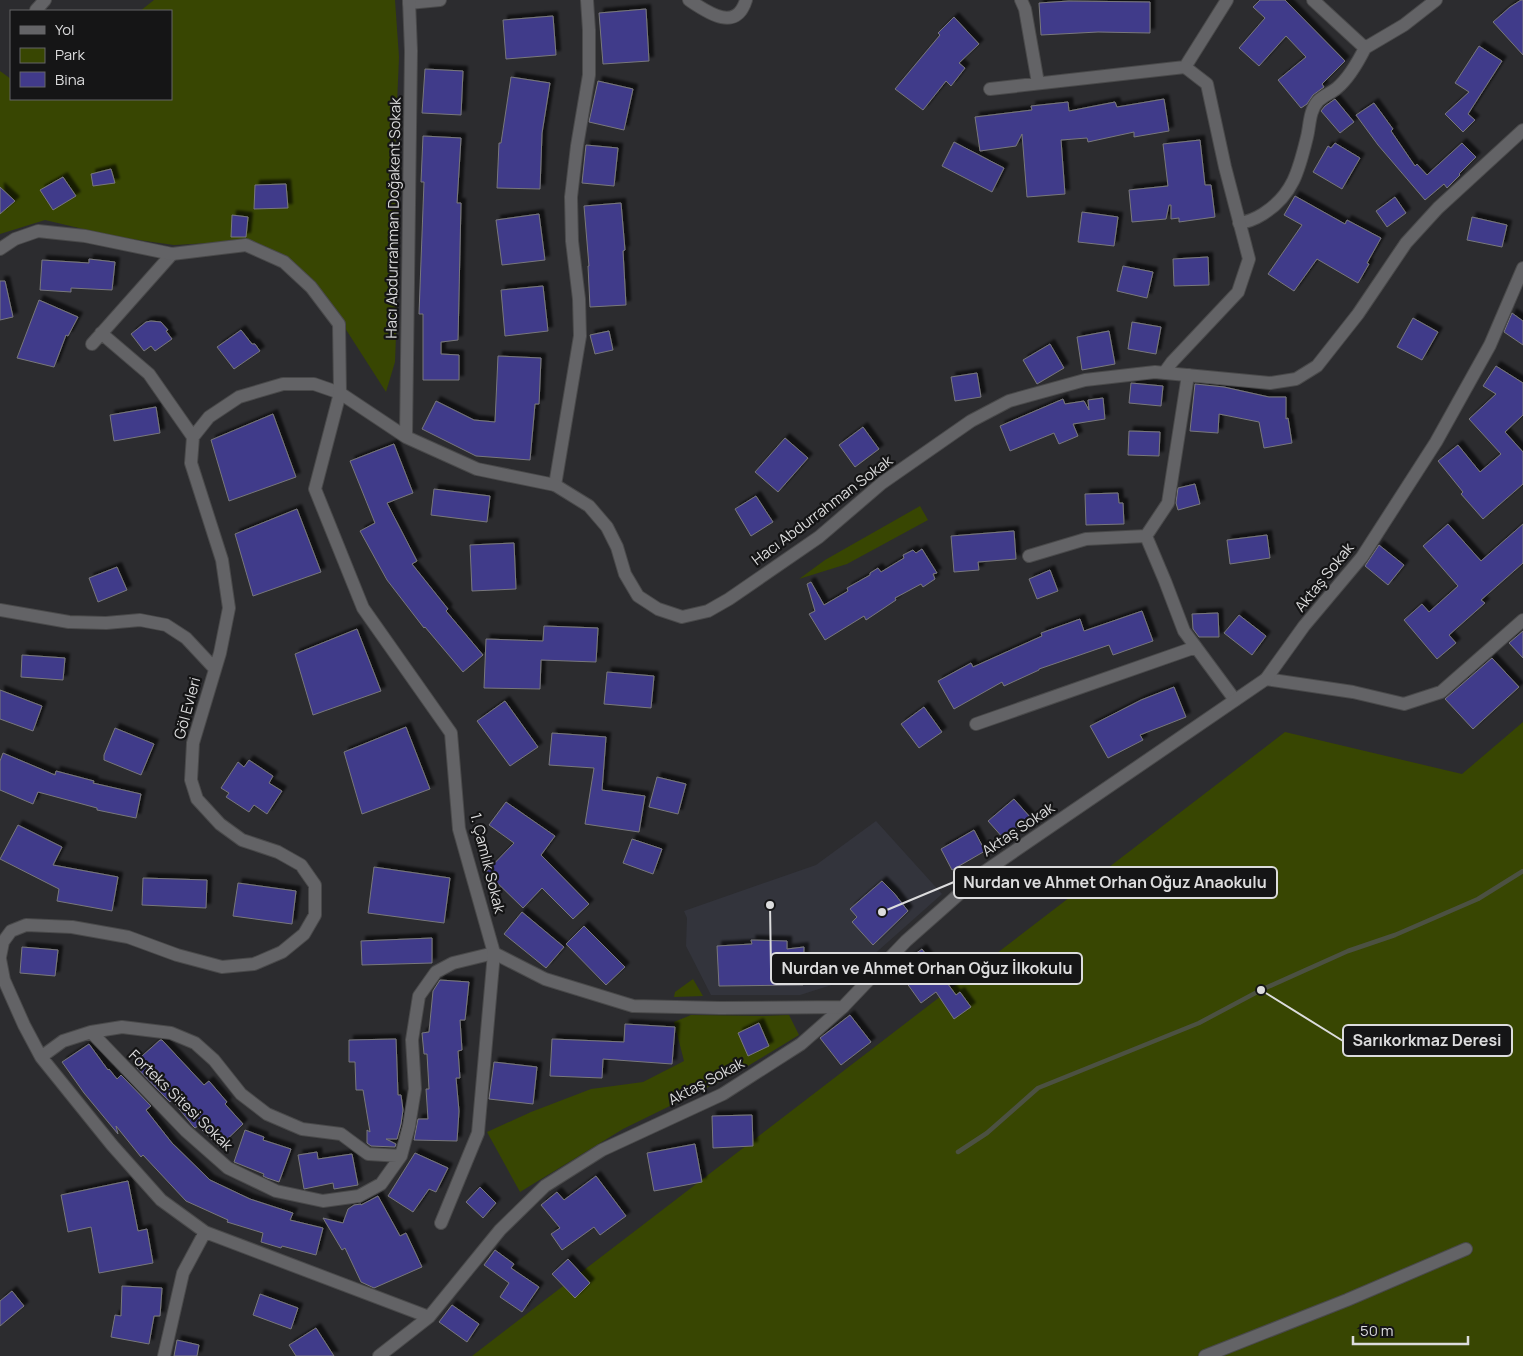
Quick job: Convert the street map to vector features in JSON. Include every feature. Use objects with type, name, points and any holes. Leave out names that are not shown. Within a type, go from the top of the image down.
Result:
[{"type":"street","points":[[36,10],[46,0]]},
{"type":"street","points":[[409,2],[440,0]]},
{"type":"street","points":[[555,485],[580,336],[579,299],[572,241],[571,197],[577,146],[589,75],[590,30],[587,0]]},
{"type":"street","points":[[689,0],[709,13],[721,18],[733,17],[743,10],[746,0]]},
{"type":"street","points":[[1021,0],[1025,9],[1038,84]]},
{"type":"street","points":[[1185,67],[1227,0]]},
{"type":"street","points":[[1313,0],[1365,48]]},
{"type":"street","points":[[1239,224],[1249,222],[1274,207],[1296,179],[1308,136],[1311,114],[1318,101],[1338,87],[1356,66],[1365,48],[1404,25],[1436,0]]},
{"type":"street","name":"Hacı Abdurrahman Doğakent Sokak","points":[[406,436],[411,51],[409,2]]},
{"type":"street","points":[[990,89],[1185,67],[1208,84],[1239,224],[1249,259],[1238,292],[1172,362],[1164,373]]},
{"type":"street","name":"Hacı Abdurrahman Sokak","points":[[340,393],[406,436],[477,469],[555,485],[589,506],[607,527],[617,547],[625,574],[638,596],[658,609],[682,617],[708,611],[729,599],[819,537],[882,483],[970,421],[1009,401],[1085,380],[1155,372],[1270,383],[1296,379],[1317,366],[1358,314],[1406,243],[1438,208],[1523,130]]},
{"type":"street","points":[[0,249],[15,239],[38,231],[85,236],[172,254],[246,245],[284,262],[311,288],[339,324],[340,393],[314,384],[283,384],[239,397],[209,417],[193,438],[149,374],[101,333]]},
{"type":"street","points":[[92,344],[172,254]]},
{"type":"street","name":"Aktaş Sokak","points":[[379,1356],[429,1317],[505,1224],[545,1186],[602,1150],[723,1094],[801,1044],[842,1007],[906,942],[984,872],[1266,679],[1304,626],[1362,557],[1436,442],[1490,345],[1523,268]]},
{"type":"street","points":[[1146,536],[1168,503],[1188,376]]},
{"type":"street","name":"1. Çamlık Sokak","points":[[340,393],[315,489],[363,608],[451,733],[459,829],[494,953],[478,1133],[441,1223]]},
{"type":"street","name":"Göl Evleri","points":[[41,1057],[4,980],[0,958],[3,942],[11,931],[26,925],[72,927],[128,937],[177,955],[222,967],[254,964],[282,952],[304,934],[315,915],[315,885],[301,865],[278,852],[242,840],[220,824],[197,799],[191,780],[193,743],[220,653],[229,608],[222,560],[191,463],[193,438]]},
{"type":"street","points":[[1029,556],[1086,539],[1146,536]]},
{"type":"street","points":[[1146,536],[1184,631],[1235,700]]},
{"type":"street","points":[[0,610],[69,622],[106,623],[140,620],[166,624],[186,638],[215,669]]},
{"type":"street","points":[[1266,679],[1353,692],[1404,704],[1441,692],[1523,620]]},
{"type":"street","points":[[976,724],[1196,647]]},
{"type":"street","points":[[494,953],[545,979],[633,1006],[720,1008],[842,1007]]},
{"type":"street","name":"Forteks Sitesi Sokak","points":[[91,1032],[193,1138],[228,1168],[276,1191],[323,1201],[359,1196],[381,1184],[401,1156],[409,1126],[415,1089],[412,1040],[418,996],[436,972],[453,963],[494,953]]},
{"type":"street","name":"Forteks Sitesi Sokak","points":[[41,1057],[63,1041],[91,1032],[122,1027],[171,1033],[195,1043],[214,1060],[242,1094],[267,1114],[302,1129],[341,1134],[368,1154],[401,1156]]},
{"type":"street","points":[[41,1057],[112,1145],[161,1200],[205,1232],[429,1317]]},
{"type":"street","points":[[164,1356],[183,1273],[205,1232]]},
{"type":"street","points":[[1205,1356],[1347,1300],[1466,1249]]},
{"type":"shaded area","points":[[876,821],[942,894],[844,981],[800,995],[711,995],[686,946],[687,918],[684,911],[816,865]]},
{"type":"green space","points":[[154,0],[395,0],[399,57],[394,175],[400,217],[394,270],[397,309],[395,362],[386,392],[327,300],[286,259],[226,242],[174,245],[117,237],[45,220],[0,234],[0,71],[10,78],[10,100],[172,100],[172,10],[141,10]]},
{"type":"green space","points":[[920,506],[928,520],[847,564],[799,579],[825,560]]},
{"type":"green space","points":[[1523,722],[1523,1356],[472,1356],[1285,732],[1462,774]]},
{"type":"green space","points":[[693,979],[703,996],[674,997],[675,992]]},
{"type":"green space","points":[[691,1015],[789,1015],[799,1035],[733,1075],[623,1129],[520,1192],[487,1132],[531,1112],[591,1089],[643,1082],[684,1061],[674,1022]]},
{"type":"building","points":[[1260,0],[1285,0],[1345,61],[1322,84],[1324,87],[1313,95],[1307,104],[1301,108],[1278,80],[1306,57],[1286,36],[1259,66],[1239,48],[1265,18],[1253,7]]},
{"type":"building","points":[[1523,0],[1523,55],[1493,22]]},
{"type":"building","points":[[1069,1],[1150,2],[1150,33],[1098,32],[1041,35],[1039,3]]},
{"type":"building","points":[[646,9],[649,61],[603,64],[599,13]]},
{"type":"building","points":[[553,16],[556,55],[506,59],[503,20]]},
{"type":"building","points":[[954,17],[979,44],[959,63],[965,68],[951,86],[946,81],[923,110],[895,89],[940,35],[938,33]]},
{"type":"building","points":[[1479,46],[1502,61],[1468,114],[1475,120],[1463,132],[1445,114],[1469,92],[1455,83]]},
{"type":"building","points":[[425,69],[463,71],[461,115],[422,113]]},
{"type":"building","points":[[511,77],[550,83],[542,133],[540,189],[497,188],[499,143],[501,143]]},
{"type":"building","points":[[598,81],[633,89],[624,130],[589,122]]},
{"type":"building","points":[[1164,99],[1169,131],[1134,137],[1134,132],[1088,142],[1087,138],[1061,140],[1065,194],[1027,197],[1022,134],[1016,146],[980,151],[975,117],[1032,110],[1031,106],[1068,102],[1069,111],[1115,102],[1117,107]]},
{"type":"building","points":[[1335,99],[1354,122],[1340,133],[1321,111]]},
{"type":"building","points":[[1374,103],[1393,129],[1391,131],[1415,166],[1417,164],[1427,175],[1462,143],[1476,157],[1447,188],[1444,184],[1425,200],[1378,145],[1356,115]]},
{"type":"building","points":[[423,136],[461,138],[457,203],[461,203],[458,340],[441,342],[441,354],[459,355],[459,380],[423,380],[423,314],[419,314],[424,182],[421,182]]},
{"type":"building","points":[[1200,140],[1205,185],[1211,185],[1215,217],[1179,222],[1179,218],[1171,219],[1171,205],[1169,205],[1166,219],[1132,222],[1129,190],[1168,186],[1163,144]]},
{"type":"building","points":[[954,142],[1004,168],[992,192],[942,166]]},
{"type":"building","points":[[1335,143],[1360,158],[1342,189],[1313,172],[1328,146],[1331,148]]},
{"type":"building","points":[[586,145],[618,148],[614,186],[582,183]]},
{"type":"building","points":[[111,169],[115,183],[93,186],[91,174]]},
{"type":"building","points":[[63,177],[76,196],[53,210],[40,190]]},
{"type":"building","points":[[286,184],[288,208],[254,209],[255,185]]},
{"type":"building","points":[[0,187],[15,201],[0,214]]},
{"type":"building","points":[[1295,196],[1345,224],[1347,220],[1381,238],[1358,283],[1317,259],[1294,291],[1268,274],[1302,225],[1284,215]]},
{"type":"building","points":[[1395,197],[1406,213],[1387,227],[1376,211]]},
{"type":"building","points":[[621,203],[625,250],[623,251],[626,305],[590,307],[584,206]]},
{"type":"building","points":[[1082,212],[1118,217],[1114,246],[1078,242]]},
{"type":"building","points":[[539,214],[545,260],[502,265],[496,220]]},
{"type":"building","points":[[232,215],[248,217],[246,237],[231,237]]},
{"type":"building","points":[[1472,217],[1507,225],[1502,247],[1467,240]]},
{"type":"building","points":[[1208,257],[1209,285],[1174,286],[1173,259]]},
{"type":"building","points":[[89,259],[115,262],[112,290],[71,288],[71,292],[40,290],[42,260],[89,263]]},
{"type":"building","points":[[1123,266],[1153,272],[1147,298],[1117,291]]},
{"type":"building","points":[[0,281],[5,281],[13,317],[0,320]]},
{"type":"building","points":[[543,286],[548,331],[505,336],[501,290]]},
{"type":"building","points":[[39,300],[78,317],[68,336],[66,335],[54,367],[17,358]]},
{"type":"building","points":[[1512,313],[1523,321],[1523,345],[1504,332]]},
{"type":"building","points":[[1413,318],[1438,332],[1422,360],[1397,347]]},
{"type":"building","points":[[146,322],[161,322],[168,330],[166,331],[172,339],[155,351],[151,346],[144,351],[131,334]]},
{"type":"building","points":[[1132,322],[1161,327],[1156,354],[1128,349]]},
{"type":"building","points":[[241,330],[260,351],[234,369],[217,347]]},
{"type":"building","points":[[609,331],[613,350],[595,354],[590,335]]},
{"type":"building","points":[[1109,331],[1115,364],[1082,370],[1077,337]]},
{"type":"building","points":[[1050,344],[1064,368],[1037,384],[1023,360]]},
{"type":"building","points":[[498,356],[541,358],[539,404],[535,404],[530,460],[476,456],[422,429],[436,401],[474,420],[495,422]]},
{"type":"building","points":[[1496,366],[1523,383],[1523,415],[1505,432],[1523,452],[1523,484],[1483,519],[1461,494],[1463,492],[1438,461],[1458,445],[1480,472],[1501,454],[1469,419],[1496,394],[1483,386]]},
{"type":"building","points":[[977,373],[981,397],[955,401],[951,377]]},
{"type":"building","points":[[1131,383],[1163,386],[1161,406],[1129,403]]},
{"type":"building","points":[[1195,384],[1224,387],[1269,397],[1286,397],[1286,419],[1288,418],[1292,443],[1264,448],[1259,422],[1219,414],[1218,433],[1190,431]]},
{"type":"building","points":[[1103,398],[1105,419],[1073,424],[1078,436],[1059,444],[1054,433],[1010,451],[1000,426],[1063,399],[1065,404],[1084,401],[1089,410],[1088,400]]},
{"type":"building","points":[[156,407],[160,433],[114,441],[110,415]]},
{"type":"building","points":[[273,414],[296,477],[229,501],[211,440]]},
{"type":"building","points":[[863,427],[879,449],[855,467],[839,445]]},
{"type":"building","points":[[1129,431],[1160,432],[1159,456],[1128,455]]},
{"type":"building","points":[[785,438],[808,458],[778,492],[755,472]]},
{"type":"building","points":[[394,444],[413,493],[387,503],[417,561],[412,564],[448,609],[446,611],[483,655],[463,672],[424,628],[387,580],[360,531],[375,523],[350,461]]},
{"type":"building","points":[[1195,484],[1200,504],[1178,510],[1176,503],[1178,488]]},
{"type":"building","points":[[434,489],[490,496],[487,522],[431,515]]},
{"type":"building","points":[[1118,493],[1119,503],[1123,503],[1124,524],[1086,525],[1085,494]]},
{"type":"building","points":[[756,496],[773,522],[751,536],[735,509]]},
{"type":"building","points":[[297,509],[321,572],[253,596],[235,534]]},
{"type":"building","points":[[1448,524],[1481,561],[1523,524],[1523,563],[1481,600],[1485,603],[1449,635],[1456,643],[1437,659],[1404,620],[1422,604],[1429,612],[1458,586],[1423,546]]},
{"type":"building","points":[[1014,531],[1016,559],[978,562],[979,570],[954,572],[951,536]]},
{"type":"building","points":[[1267,535],[1270,558],[1230,564],[1227,540]]},
{"type":"building","points":[[514,543],[516,589],[472,591],[470,545]]},
{"type":"building","points":[[1379,545],[1404,565],[1388,585],[1365,566]]},
{"type":"building","points":[[922,549],[937,573],[933,574],[935,579],[923,587],[921,584],[895,598],[896,600],[866,620],[864,616],[825,640],[809,614],[815,611],[807,584],[811,582],[824,605],[848,591],[847,588],[870,575],[870,573],[878,568],[881,572],[904,558],[903,555],[913,550],[916,553]]},
{"type":"building","points":[[117,567],[127,590],[98,602],[89,578]]},
{"type":"building","points":[[1050,570],[1058,591],[1037,599],[1029,579]]},
{"type":"building","points":[[1142,611],[1153,641],[1113,655],[1109,645],[1039,669],[1004,686],[1002,682],[954,709],[938,681],[971,663],[973,667],[1042,636],[1041,633],[1080,619],[1084,631]]},
{"type":"building","points":[[1218,613],[1219,637],[1199,637],[1193,629],[1192,614]]},
{"type":"building","points":[[1239,615],[1266,636],[1252,655],[1224,633]]},
{"type":"building","points":[[544,626],[598,628],[596,662],[541,660],[540,689],[484,688],[486,639],[543,641]]},
{"type":"building","points":[[357,629],[381,691],[313,715],[295,654]]},
{"type":"building","points":[[1523,631],[1523,658],[1509,643]]},
{"type":"building","points":[[22,655],[65,658],[63,680],[21,677]]},
{"type":"building","points":[[1492,658],[1519,687],[1473,729],[1445,699]]},
{"type":"building","points":[[607,672],[654,676],[651,708],[604,704]]},
{"type":"building","points":[[1174,687],[1186,717],[1140,735],[1143,740],[1108,758],[1090,726],[1141,700]]},
{"type":"building","points":[[0,690],[42,706],[33,731],[0,719]]},
{"type":"building","points":[[505,701],[538,747],[510,766],[477,721]]},
{"type":"building","points":[[924,707],[942,732],[919,748],[901,724]]},
{"type":"building","points":[[406,727],[430,789],[362,814],[344,752]]},
{"type":"building","points":[[115,728],[154,744],[141,775],[104,760],[104,755]]},
{"type":"building","points":[[552,733],[606,737],[602,790],[645,796],[639,832],[585,824],[594,768],[549,765]]},
{"type":"building","points":[[3,753],[55,775],[56,771],[94,781],[93,783],[141,794],[136,818],[97,810],[97,808],[38,792],[33,804],[0,790],[0,761]]},
{"type":"building","points":[[249,760],[273,776],[269,783],[282,791],[267,814],[254,805],[249,812],[226,797],[229,793],[221,788],[238,762],[244,767]]},
{"type":"building","points":[[657,777],[686,784],[678,814],[649,807]]},
{"type":"building","points":[[1014,799],[1030,817],[1004,839],[988,821]]},
{"type":"building","points":[[506,802],[555,836],[541,855],[589,904],[573,919],[542,888],[523,908],[486,872],[514,843],[489,825]]},
{"type":"building","points":[[18,825],[62,847],[53,865],[118,877],[112,911],[57,901],[59,889],[0,859]]},
{"type":"building","points":[[974,830],[985,851],[952,870],[941,849]]},
{"type":"building","points":[[632,839],[662,849],[653,874],[623,863]]},
{"type":"building","points":[[374,867],[450,878],[444,923],[368,913]]},
{"type":"building","points":[[143,878],[207,880],[206,908],[142,905]]},
{"type":"building","points":[[882,881],[908,911],[873,945],[852,922],[857,917],[850,909]]},
{"type":"building","points":[[238,883],[296,891],[292,924],[233,916]]},
{"type":"building","points":[[522,912],[564,947],[546,968],[504,934]]},
{"type":"building","points":[[584,926],[625,967],[606,985],[566,944]]},
{"type":"building","points":[[432,938],[432,963],[362,965],[361,941]]},
{"type":"building","points":[[751,940],[787,941],[787,949],[804,947],[803,985],[719,986],[717,946],[752,944]]},
{"type":"building","points":[[22,947],[58,950],[55,976],[20,973]]},
{"type":"building","points":[[922,949],[956,995],[960,992],[971,1007],[954,1019],[936,992],[921,1003],[896,968]]},
{"type":"building","points":[[440,980],[469,982],[465,1020],[460,1020],[462,1050],[458,1051],[460,1078],[456,1078],[459,1111],[457,1141],[414,1140],[418,1119],[428,1119],[426,1089],[429,1089],[427,1054],[424,1054],[422,1033],[429,1032],[433,991]]},
{"type":"building","points":[[850,1015],[871,1042],[841,1065],[820,1038]]},
{"type":"building","points":[[759,1023],[769,1046],[748,1056],[738,1033]]},
{"type":"building","points":[[625,1024],[675,1027],[672,1064],[603,1059],[602,1078],[550,1076],[552,1039],[624,1042]]},
{"type":"building","points":[[396,1039],[398,1095],[401,1095],[403,1110],[401,1124],[397,1139],[386,1139],[396,1144],[395,1147],[371,1146],[367,1143],[367,1130],[370,1132],[363,1090],[356,1090],[355,1062],[349,1062],[349,1040]]},
{"type":"building","points":[[160,1040],[204,1085],[209,1081],[227,1102],[225,1104],[243,1124],[219,1147],[198,1126],[195,1128],[172,1100],[170,1102],[133,1064]]},
{"type":"building","points":[[89,1044],[117,1079],[121,1075],[151,1106],[146,1110],[172,1143],[210,1180],[250,1199],[293,1213],[290,1220],[323,1228],[316,1255],[261,1242],[263,1233],[227,1222],[228,1220],[186,1201],[143,1155],[141,1157],[116,1126],[118,1134],[84,1093],[62,1062]]},
{"type":"building","points":[[494,1062],[537,1067],[533,1104],[489,1099]]},
{"type":"building","points":[[752,1115],[753,1146],[713,1148],[712,1116]]},
{"type":"building","points":[[245,1130],[264,1137],[263,1140],[291,1149],[279,1182],[234,1162]]},
{"type":"building","points":[[695,1144],[702,1182],[654,1191],[647,1153]]},
{"type":"building","points":[[317,1152],[318,1159],[352,1154],[358,1185],[334,1189],[333,1183],[304,1189],[298,1155]]},
{"type":"building","points":[[415,1153],[448,1168],[436,1192],[429,1189],[413,1212],[388,1196]]},
{"type":"building","points":[[596,1176],[626,1216],[600,1235],[594,1227],[562,1250],[551,1234],[560,1228],[541,1205],[557,1192],[564,1200]]},
{"type":"building","points":[[128,1181],[138,1231],[147,1229],[153,1263],[99,1273],[91,1227],[68,1232],[61,1195]]},
{"type":"building","points":[[480,1187],[496,1203],[483,1218],[466,1202]]},
{"type":"building","points":[[378,1196],[400,1236],[406,1233],[422,1267],[374,1288],[361,1282],[345,1248],[342,1250],[323,1218],[343,1223],[348,1209]]},
{"type":"building","points":[[495,1250],[514,1264],[511,1268],[539,1287],[522,1312],[500,1297],[509,1283],[484,1265]]},
{"type":"building","points":[[568,1259],[590,1283],[575,1298],[552,1274]]},
{"type":"building","points":[[122,1286],[162,1288],[160,1316],[154,1316],[149,1344],[111,1337],[115,1315],[121,1316]]},
{"type":"building","points":[[12,1291],[24,1306],[0,1326],[0,1301]]},
{"type":"building","points":[[260,1294],[298,1308],[291,1329],[253,1315]]},
{"type":"building","points":[[452,1305],[479,1324],[467,1342],[439,1322]]},
{"type":"building","points":[[316,1328],[334,1356],[296,1356],[289,1345]]},
{"type":"building","points":[[177,1340],[199,1345],[197,1356],[174,1356]]},
{"type":"waterway","points":[[958,1152],[987,1133],[1038,1088],[1199,1023],[1261,990],[1348,951],[1395,935],[1478,899],[1523,871]]},
{"type":"place","name":"Nurdan ve Ahmet Orhan Oğuz İlkokulu","points":[[770,905]]},
{"type":"place","name":"Nurdan ve Ahmet Orhan Oğuz Anaokulu","points":[[882,912]]},
{"type":"place","name":"Sarıkorkmaz Deresi","points":[[1261,990]]}]
